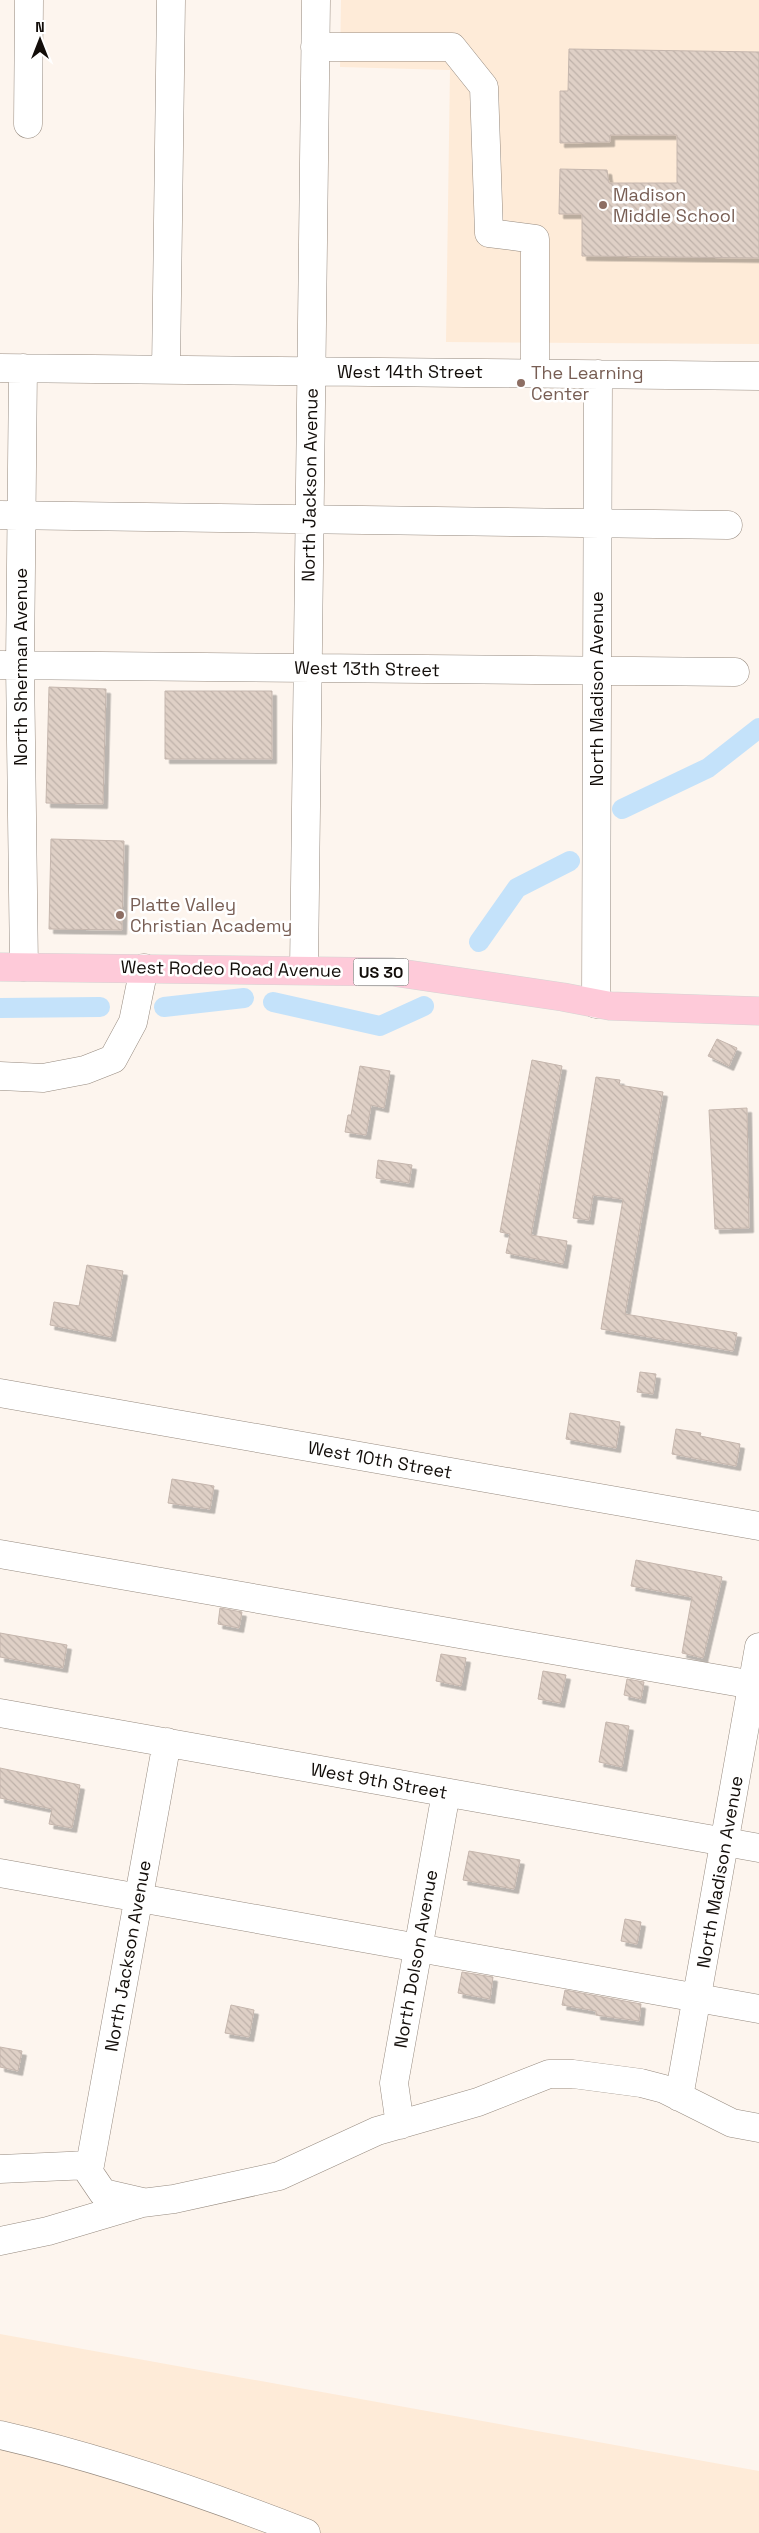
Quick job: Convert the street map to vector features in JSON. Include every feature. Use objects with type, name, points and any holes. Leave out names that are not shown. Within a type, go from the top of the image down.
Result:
[{"type":"main road","name":"West Rodeo Road Avenue","points":[[12,967],[393,972],[563,996],[610,1006],[759,1011]]},
{"type":"street","points":[[28,0],[28,124]]},
{"type":"street","points":[[166,370],[171,0]]},
{"type":"street","name":"North Jackson Avenue","points":[[304,970],[316,0]]},
{"type":"street","points":[[315,47],[452,47],[484,87],[489,233],[535,239],[535,372]]},
{"type":"street","name":"West 14th Street","points":[[12,368],[535,372],[759,376]]},
{"type":"street","name":"North Sherman Avenue","points":[[12,368],[10,665],[12,967]]},
{"type":"street","name":"North Madison Avenue","points":[[596,1004],[598,374]]},
{"type":"street","points":[[11,516],[728,524]]},
{"type":"street","name":"West 13th Street","points":[[10,665],[735,672]]},
{"type":"street","points":[[0,1076],[44,1078],[85,1070],[113,1059],[133,1022],[144,968]]},
{"type":"street","name":"West 10th Street","points":[[0,1393],[759,1526]]},
{"type":"street","points":[[0,1554],[756,1686]]},
{"type":"street","name":"North Madison Avenue","points":[[680,2097],[725,1842],[756,1686],[759,1647]]},
{"type":"street","name":"West 9th Street","points":[[0,1713],[759,1848]]},
{"type":"street","name":"North Jackson Avenue","points":[[84,2165],[90,2165],[167,1742]]},
{"type":"street","name":"North Dolson Avenue","points":[[400,2125],[394,2083],[446,1793]]},
{"type":"street","points":[[0,1873],[759,2009]]},
{"type":"street","points":[[0,2241],[48,2231],[142,2202],[174,2199],[279,2176],[377,2131],[478,2102],[549,2074],[573,2074],[641,2083],[664,2089],[732,2122],[759,2128]]},
{"type":"street","points":[[0,2169],[84,2165],[103,2193],[142,2202]]},
{"type":"street","points":[[0,2435],[73,2452],[205,2494],[306,2533]]},
{"type":"shaded area","name":"Madison Middle School","points":[[341,0],[759,0],[759,344],[446,342],[450,70],[340,67]]},
{"type":"shaded area","points":[[0,2334],[759,2471],[759,2533],[0,2533]]},
{"type":"building","points":[[569,49],[759,52],[759,258],[582,256],[582,214],[559,214],[560,169],[607,170],[609,183],[677,183],[677,135],[610,135],[610,142],[560,143],[560,91],[568,91]]},
{"type":"building","points":[[49,687],[106,689],[103,804],[46,803]]},
{"type":"building","points":[[165,691],[272,691],[272,759],[165,759]]},
{"type":"building","points":[[51,839],[124,841],[122,930],[49,929]]},
{"type":"building","points":[[717,1039],[737,1048],[729,1066],[708,1056]]},
{"type":"building","points":[[532,1060],[562,1066],[531,1235],[567,1241],[563,1264],[506,1253],[510,1234],[500,1232]]},
{"type":"building","points":[[360,1066],[390,1071],[384,1108],[371,1105],[366,1135],[345,1132],[348,1115],[351,1115]]},
{"type":"building","points":[[596,1077],[620,1080],[619,1085],[663,1092],[625,1314],[737,1333],[733,1351],[601,1329],[623,1199],[593,1195],[589,1220],[573,1218]]},
{"type":"building","points":[[747,1108],[749,1228],[715,1229],[709,1110]]},
{"type":"building","points":[[378,1160],[412,1165],[409,1183],[376,1178]]},
{"type":"building","points":[[87,1265],[123,1271],[111,1337],[50,1325],[54,1302],[79,1306]]},
{"type":"building","points":[[640,1372],[656,1374],[653,1394],[637,1392]]},
{"type":"building","points":[[570,1413],[620,1422],[616,1448],[566,1439]]},
{"type":"building","points":[[676,1429],[701,1433],[700,1436],[740,1444],[736,1466],[672,1454]]},
{"type":"building","points":[[172,1479],[214,1486],[210,1509],[168,1503]]},
{"type":"building","points":[[636,1560],[722,1577],[703,1658],[682,1653],[692,1597],[631,1586]]},
{"type":"building","points":[[220,1608],[242,1612],[239,1628],[218,1624]]},
{"type":"building","points":[[0,1633],[67,1645],[63,1668],[0,1657]]},
{"type":"building","points":[[441,1654],[466,1658],[461,1686],[436,1681]]},
{"type":"building","points":[[543,1671],[566,1675],[560,1703],[538,1699]]},
{"type":"building","points":[[627,1679],[644,1682],[641,1699],[624,1695]]},
{"type":"building","points":[[606,1722],[629,1726],[622,1767],[599,1762]]},
{"type":"building","points":[[0,1768],[80,1785],[72,1828],[49,1824],[52,1809],[0,1798]]},
{"type":"building","points":[[469,1851],[520,1860],[514,1889],[463,1880]]},
{"type":"building","points":[[625,1919],[641,1922],[637,1944],[621,1941]]},
{"type":"building","points":[[462,1972],[493,1977],[490,1999],[458,1993]]},
{"type":"building","points":[[565,1990],[641,2004],[639,2021],[596,2015],[596,2011],[562,2005]]},
{"type":"building","points":[[231,2005],[254,2010],[249,2037],[225,2033]]},
{"type":"building","points":[[0,2047],[22,2051],[18,2071],[0,2067]]},
{"type":"waterway","points":[[622,809],[708,768],[759,728]]},
{"type":"waterway","points":[[479,942],[517,888],[570,861]]},
{"type":"waterway","points":[[164,1007],[244,998]]},
{"type":"waterway","points":[[273,1002],[380,1026],[424,1006]]},
{"type":"waterway","points":[[0,1008],[100,1007]]},
{"type":"place","name":"Madison Middle School","points":[[603,205]]},
{"type":"place","name":"The Learning Center","points":[[521,383]]},
{"type":"place","name":"Platte Valley Christian Academy","points":[[120,915]]}]
